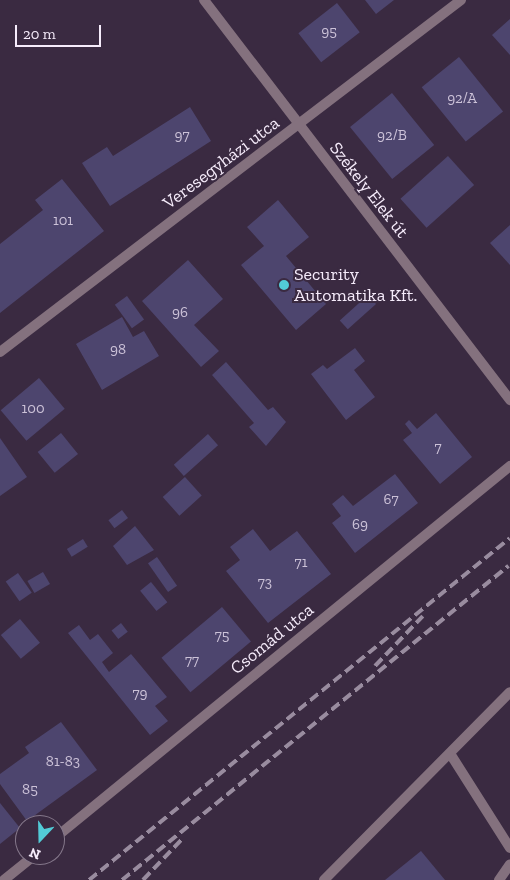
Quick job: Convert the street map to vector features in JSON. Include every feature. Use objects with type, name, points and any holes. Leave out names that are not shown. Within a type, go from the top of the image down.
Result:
[{"type":"street","name":"Székely Elek út","points":[[204,0],[510,400]]},
{"type":"street","name":"Veresegyházi utca","points":[[0,352],[461,0]]},
{"type":"street","name":"Csomád utca","points":[[65,830],[510,466]]},
{"type":"street","points":[[324,880],[451,755],[510,692]]},
{"type":"street","points":[[451,755],[510,848]]},
{"type":"street","points":[[499,880],[510,864]]},
{"type":"street","points":[[4,880],[23,865]]},
{"type":"building","points":[[365,0],[394,0],[376,14]]},
{"type":"building","points":[[337,3],[360,32],[321,62],[298,33]]},
{"type":"building","points":[[510,19],[510,55],[492,35]]},
{"type":"building","points":[[459,57],[503,111],[466,142],[422,87]]},
{"type":"building","points":[[392,93],[434,145],[392,179],[350,127]]},
{"type":"building","points":[[190,107],[211,141],[110,206],[82,163],[107,147],[113,156]]},
{"type":"building","points":[[448,156],[474,185],[427,228],[400,199]]},
{"type":"building","points":[[62,179],[104,231],[0,313],[0,244],[43,210],[35,200]]},
{"type":"building","name":"Security Automatika Kft.","points":[[278,200],[309,237],[286,256],[326,304],[296,330],[241,265],[264,246],[247,227]]},
{"type":"building","points":[[510,225],[510,265],[490,243]]},
{"type":"building","points":[[188,260],[223,299],[194,325],[219,351],[201,367],[142,301]]},
{"type":"building","points":[[368,295],[376,304],[348,329],[340,320]]},
{"type":"building","points":[[127,296],[144,319],[132,328],[115,305]]},
{"type":"building","points":[[122,317],[133,337],[144,331],[159,356],[102,390],[76,344]]},
{"type":"building","points":[[355,348],[365,361],[354,370],[375,397],[346,420],[311,374],[323,365],[327,369]]},
{"type":"building","points":[[226,362],[268,410],[273,407],[286,422],[266,446],[249,427],[254,423],[212,375]]},
{"type":"building","points":[[39,378],[65,409],[26,441],[1,410]]},
{"type":"building","points":[[436,413],[472,457],[440,484],[403,440],[412,433],[405,424],[409,420],[417,429]]},
{"type":"building","points":[[61,433],[78,454],[55,473],[38,452]]},
{"type":"building","points":[[208,434],[218,445],[184,476],[174,465]]},
{"type":"building","points":[[0,438],[27,477],[0,496]]},
{"type":"building","points":[[395,474],[418,503],[355,553],[332,523],[341,516],[332,504],[343,495],[353,506]]},
{"type":"building","points":[[185,477],[202,496],[179,516],[163,497]]},
{"type":"building","points":[[122,510],[128,518],[114,528],[108,520]]},
{"type":"building","points":[[135,526],[154,550],[127,565],[113,546]]},
{"type":"building","points":[[253,529],[270,551],[297,531],[331,574],[268,623],[226,571],[240,560],[230,547]]},
{"type":"building","points":[[83,539],[88,547],[72,557],[67,549]]},
{"type":"building","points":[[157,557],[177,586],[168,592],[148,563]]},
{"type":"building","points":[[43,572],[50,584],[34,593],[27,581]]},
{"type":"building","points":[[18,573],[32,593],[19,601],[6,582]]},
{"type":"building","points":[[151,582],[167,602],[156,611],[140,591]]},
{"type":"building","points":[[222,607],[251,641],[190,692],[161,658]]},
{"type":"building","points":[[20,619],[40,643],[21,659],[1,635]]},
{"type":"building","points":[[121,623],[128,632],[118,639],[112,630]]},
{"type":"building","points":[[79,625],[90,640],[98,634],[113,653],[102,662],[109,672],[131,654],[167,697],[155,706],[168,721],[150,735],[68,633]]},
{"type":"building","points":[[61,722],[97,770],[35,815],[23,815],[0,784],[0,774],[29,753],[25,747]]},
{"type":"building","points":[[0,803],[15,822],[15,832],[0,844]]},
{"type":"building","points":[[421,851],[445,880],[385,880]]},
{"type":"railway","points":[[89,880],[510,538]]},
{"type":"railway","points":[[122,880],[508,566]]},
{"type":"railway","points":[[375,666],[423,616]]},
{"type":"railway","points":[[143,880],[184,837]]},
{"type":"place","name":"Security Automatika Kft.","points":[[284,285]]}]
